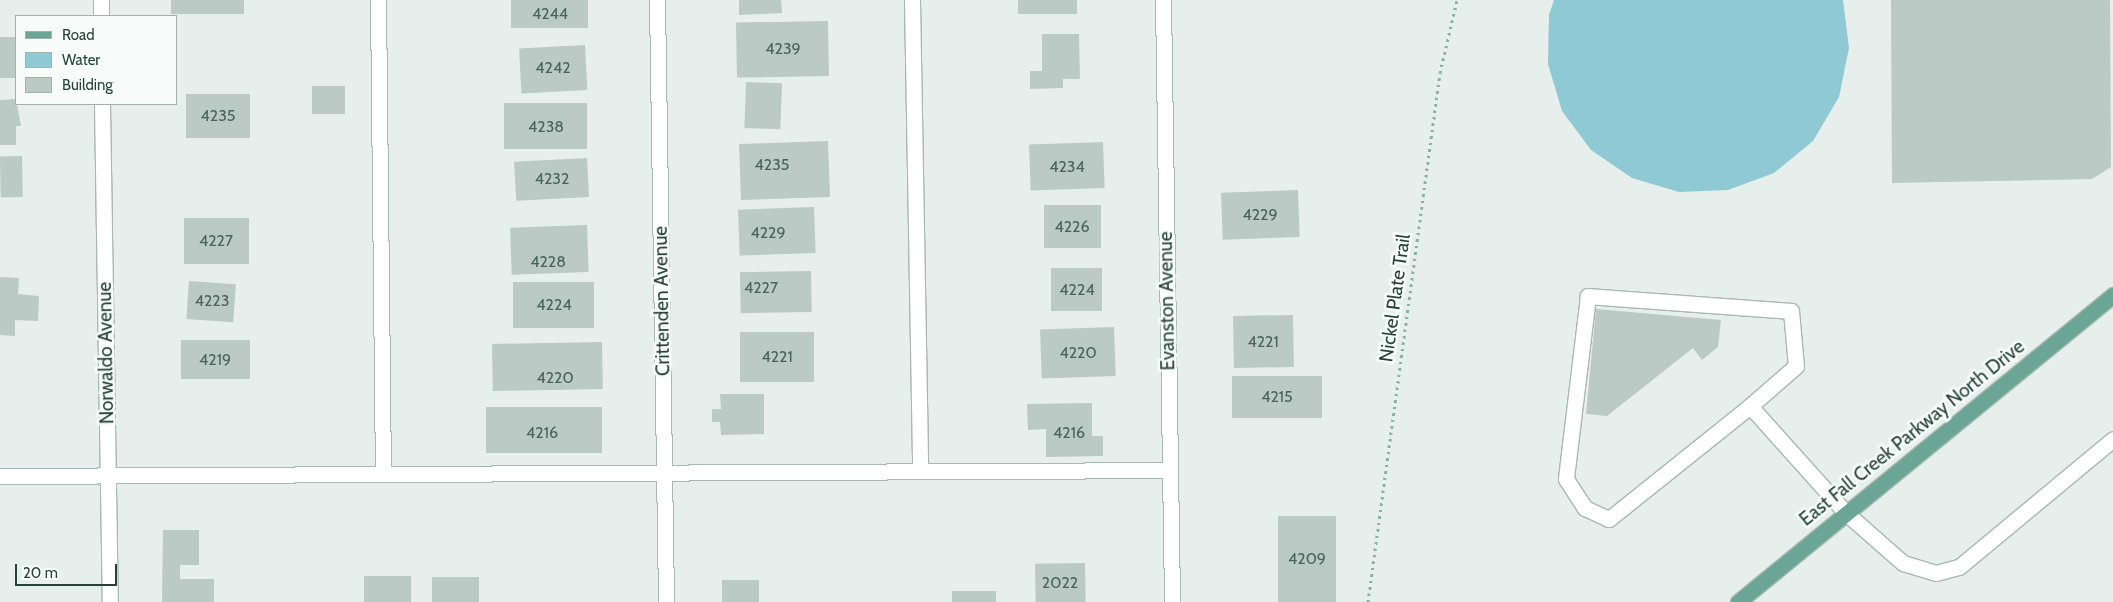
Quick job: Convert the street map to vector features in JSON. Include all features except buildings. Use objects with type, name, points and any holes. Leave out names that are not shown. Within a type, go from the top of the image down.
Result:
[{"type":"main road","name":"East Fall Creek Parkway North Drive","points":[[1738,602],[2113,295]]},
{"type":"street","points":[[101,0],[101,15]]},
{"type":"street","points":[[378,0],[383,474]]},
{"type":"street","name":"Crittenden Avenue","points":[[657,0],[666,602]]},
{"type":"street","points":[[912,0],[920,471]]},
{"type":"street","name":"Evanston Avenue","points":[[1163,0],[1172,602]]},
{"type":"street","name":"Norwaldo Avenue","points":[[102,105],[110,602]]},
{"type":"street","points":[[1588,296],[1791,311],[1796,366],[1750,406],[1609,519],[1585,508],[1566,479],[1588,296]]},
{"type":"street","points":[[1750,406],[1846,513],[1903,563],[1919,571],[1936,573],[1959,567],[2113,439]]},
{"type":"street","points":[[0,476],[1170,470]]},
{"type":"path","name":"Nickel Plate Trail","points":[[1368,602],[1440,73],[1457,0]]},
{"type":"water","points":[[1554,0],[1843,0],[1849,48],[1839,97],[1813,141],[1774,173],[1728,190],[1679,192],[1632,178],[1591,150],[1562,111],[1548,64],[1549,15]]}]
